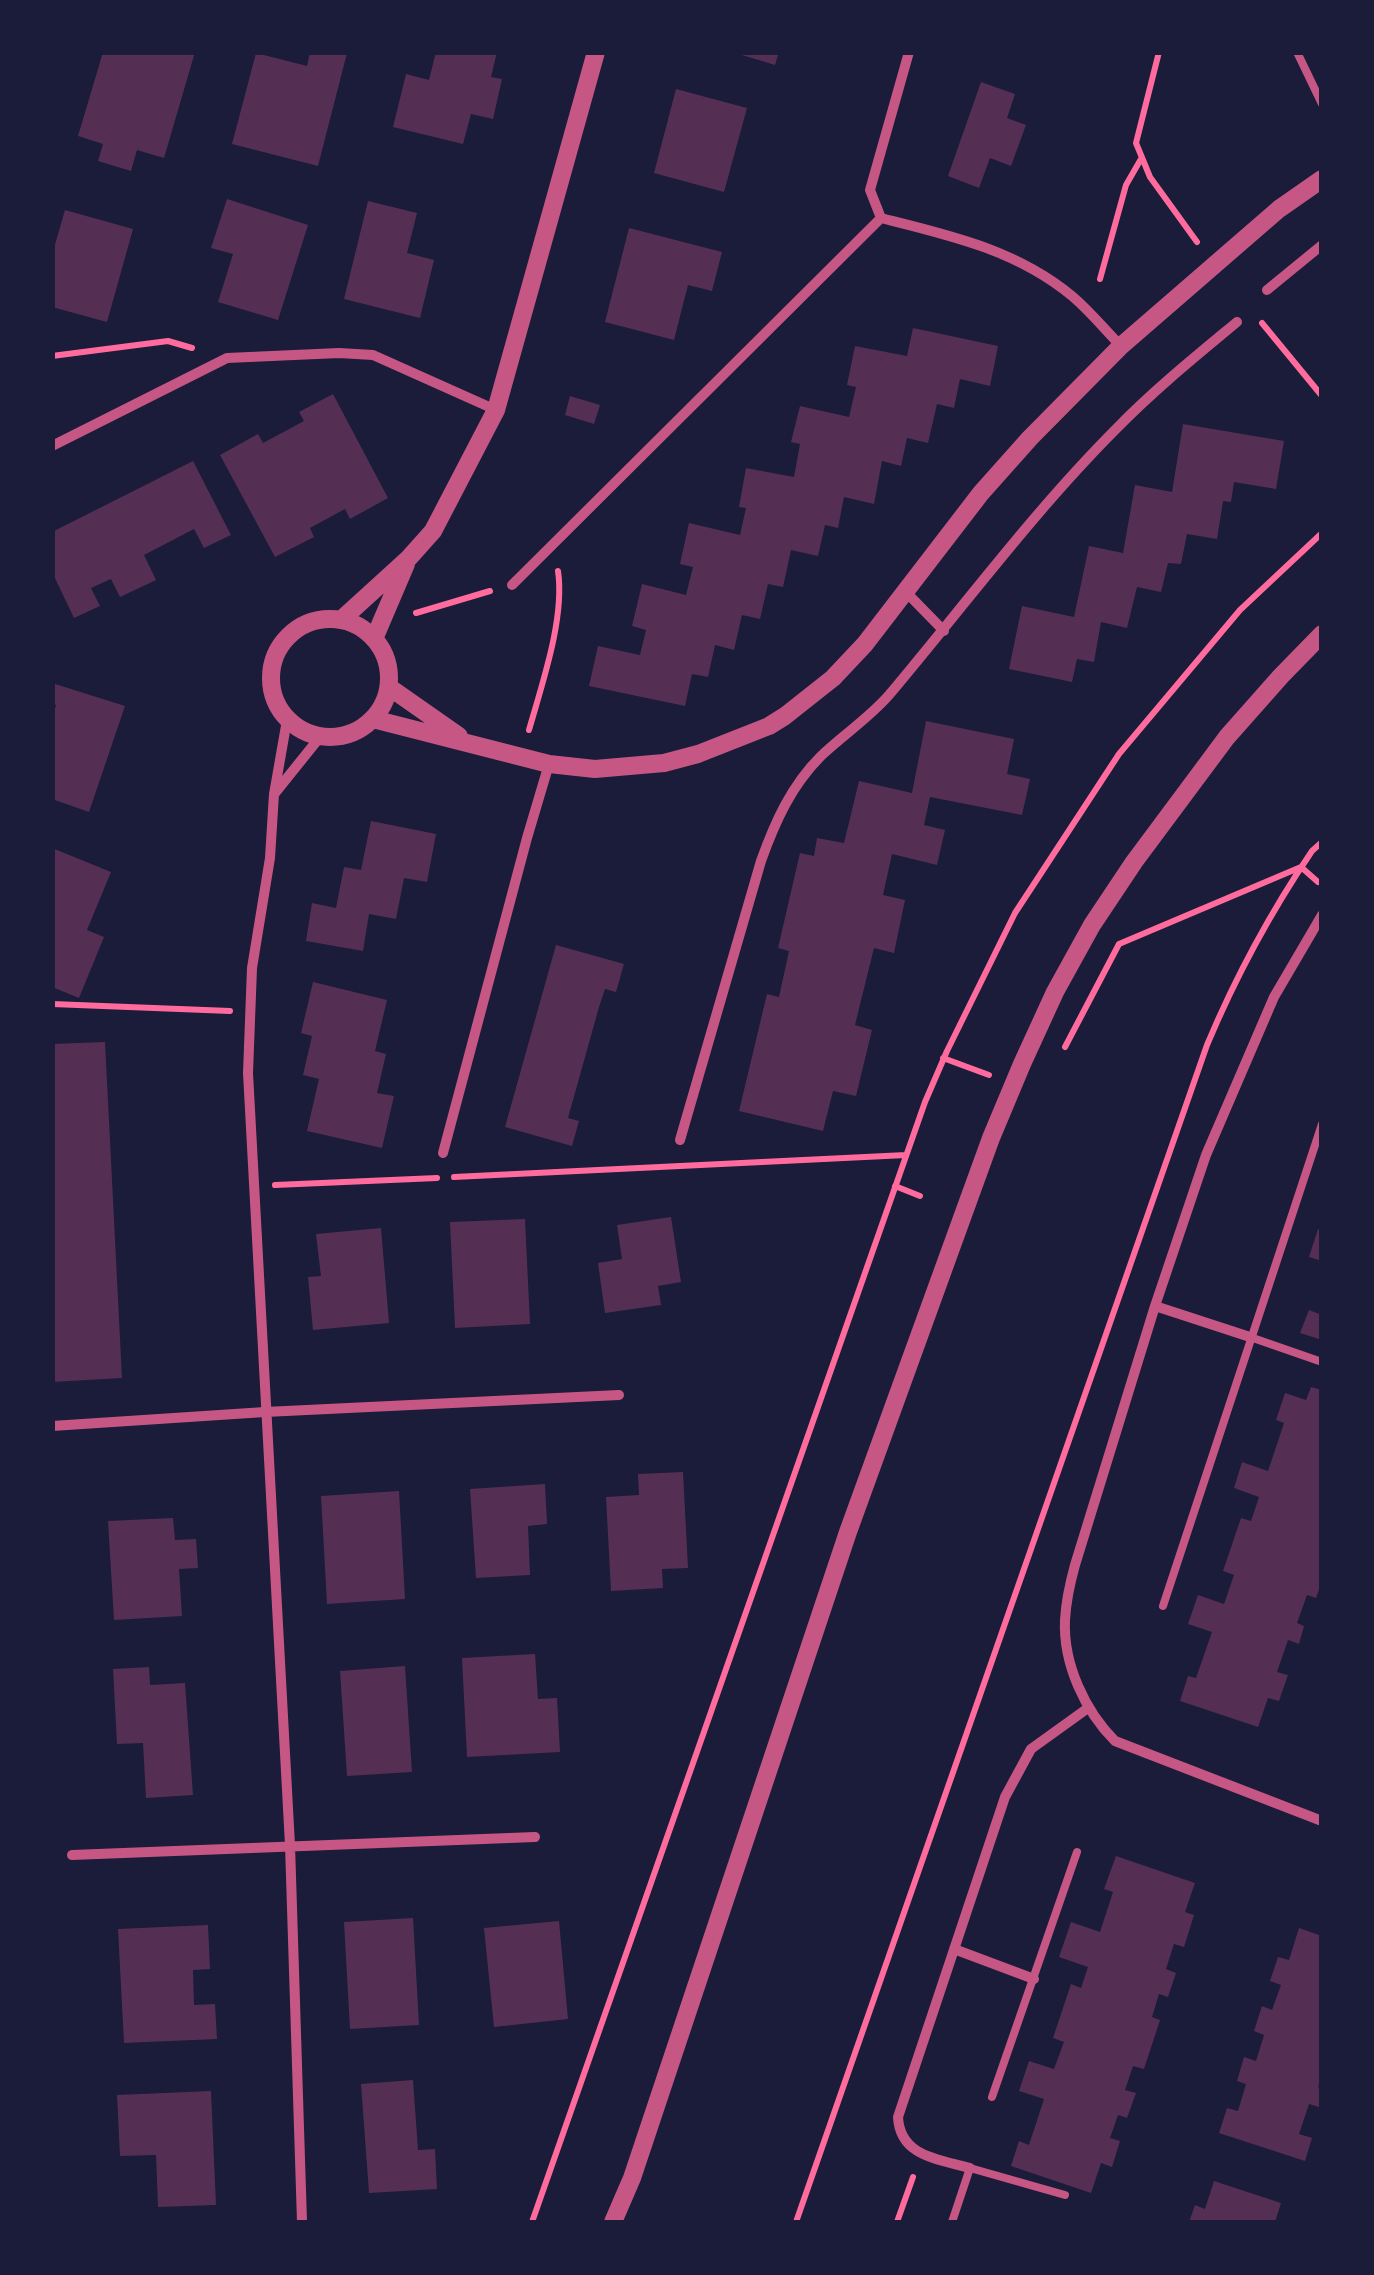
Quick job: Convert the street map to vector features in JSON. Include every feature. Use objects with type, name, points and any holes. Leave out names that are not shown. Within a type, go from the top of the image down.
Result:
[{"type":"street","points":[[341,620],[408,559],[433,530],[496,410],[596,52]]},
{"type":"street","points":[[881,218],[870,190],[908,52]]},
{"type":"street","points":[[374,719],[550,764],[595,769],[664,763],[769,726],[833,678],[981,493],[1121,346],[1279,209],[1322,179]]},
{"type":"street","points":[[881,218],[951,235],[1014,258],[1072,296],[1121,346]]},
{"type":"street","points":[[512,586],[881,218]]},
{"type":"street","points":[[1267,290],[1322,245]]},
{"type":"street","points":[[680,1140],[760,861],[792,792],[809,768],[880,706],[1063,485],[1118,427],[1237,322]]},
{"type":"street","points":[[52,446],[227,358],[373,355],[496,410]]},
{"type":"street","points":[[374,639],[408,559]]},
{"type":"street","points":[[904,590],[944,631]]},
{"type":"street","points":[[322,619],[359,626],[374,639],[384,653],[389,686],[374,719],[358,731],[340,737],[320,737],[287,720],[276,704],[271,668],[289,635],[322,619]]},
{"type":"street","points":[[613,2222],[632,2178],[848,1532],[991,1138],[1022,1064],[1092,925],[1134,862],[1227,737],[1322,634]]},
{"type":"street","points":[[389,686],[468,742]]},
{"type":"street","points":[[287,720],[252,968],[248,1074],[290,1845],[302,2222]]},
{"type":"street","points":[[274,794],[320,737]]},
{"type":"street","points":[[443,1154],[550,764]]},
{"type":"street","points":[[1322,915],[1274,997],[1206,1155],[1074,1565],[1065,1623],[1076,1678],[1088,1708],[1115,1741],[1322,1821]]},
{"type":"street","points":[[1155,1306],[1250,1337]]},
{"type":"street","points":[[52,1426],[618,1395]]},
{"type":"street","points":[[970,2168],[910,2148],[902,2137],[898,2118],[1013,1780],[1031,1749],[1088,1708]]},
{"type":"street","points":[[72,1855],[535,1836]]},
{"type":"street","points":[[954,1949],[1034,1979]]},
{"type":"lane","points":[[1297,52],[1322,104]]},
{"type":"lane","points":[[1164,1606],[1322,1124]]},
{"type":"lane","points":[[1250,1337],[1322,1362]]},
{"type":"lane","points":[[992,2097],[1077,1852]]},
{"type":"lane","points":[[952,2222],[970,2168],[1066,2195]]},
{"type":"path","points":[[1159,52],[1136,143],[1150,178],[1198,243]]},
{"type":"path","points":[[1100,279],[1126,184],[1142,158]]},
{"type":"path","points":[[1253,312],[1322,396]]},
{"type":"path","points":[[52,356],[168,341],[227,358]]},
{"type":"path","points":[[532,2222],[895,1186],[944,1058],[1015,913],[1118,754],[1240,610],[1322,533]]},
{"type":"path","points":[[528,732],[550,653],[560,588],[555,545]]},
{"type":"path","points":[[416,613],[512,586]]},
{"type":"path","points":[[796,2222],[1207,1044],[1264,926],[1322,842]]},
{"type":"path","points":[[1301,868],[1318,882]]},
{"type":"path","points":[[1056,1064],[1119,944],[1301,868]]},
{"type":"path","points":[[52,1004],[251,1012]]},
{"type":"path","points":[[944,1058],[990,1076]]},
{"type":"path","points":[[254,1184],[906,1155]]},
{"type":"path","points":[[895,1186],[920,1196]]},
{"type":"path","points":[[897,2222],[922,2154]]},
{"type":"building","points":[[103,52],[195,52],[164,158],[137,150],[131,171],[98,161],[103,144],[78,136]]},
{"type":"building","points":[[310,52],[347,53],[318,166],[232,144],[256,53],[307,66]]},
{"type":"building","points":[[436,52],[497,52],[491,77],[502,79],[493,119],[471,114],[463,144],[393,127],[406,74],[429,80]]},
{"type":"building","points":[[732,52],[779,52],[775,65]]},
{"type":"building","points":[[981,82],[1015,94],[1007,118],[1026,125],[1011,166],[990,158],[979,188],[948,176]]},
{"type":"building","points":[[676,89],[747,108],[724,192],[654,173]]},
{"type":"building","points":[[227,199],[308,225],[278,320],[218,302],[233,254],[211,248]]},
{"type":"building","points":[[368,201],[417,213],[407,253],[434,260],[420,318],[344,299]]},
{"type":"building","points":[[65,210],[133,229],[107,322],[52,307],[52,255]]},
{"type":"building","points":[[629,228],[722,252],[712,291],[688,285],[674,340],[605,322]]},
{"type":"building","points":[[913,328],[998,346],[990,386],[960,379],[954,408],[937,404],[928,443],[907,438],[901,466],[882,461],[874,504],[844,497],[838,528],[825,525],[818,556],[791,550],[783,587],[768,584],[760,619],[742,615],[734,650],[715,645],[708,677],[692,674],[685,706],[589,686],[598,646],[640,655],[646,630],[632,626],[642,584],[686,595],[693,567],[680,564],[689,523],[740,535],[746,508],[739,507],[746,468],[794,477],[800,444],[791,442],[800,406],[849,417],[856,387],[847,385],[855,346],[907,356]]},
{"type":"building","points":[[333,394],[388,498],[350,519],[345,509],[310,528],[314,537],[275,557],[220,455],[258,434],[263,443],[304,421],[299,412]]},
{"type":"building","points":[[570,396],[600,405],[594,424],[565,415]]},
{"type":"building","points":[[1183,424],[1284,441],[1276,489],[1234,482],[1231,502],[1223,501],[1217,539],[1187,534],[1181,564],[1168,563],[1161,592],[1137,587],[1127,628],[1101,622],[1094,662],[1077,659],[1072,682],[1009,669],[1022,606],[1074,617],[1089,546],[1123,553],[1135,485],[1172,492]]},
{"type":"building","points":[[193,461],[231,535],[204,548],[194,529],[144,555],[156,580],[120,597],[111,579],[91,588],[100,606],[74,618],[52,572],[52,532]]},
{"type":"building","points":[[52,683],[125,706],[89,812],[52,799],[52,718],[56,705],[52,703]]},
{"type":"building","points":[[926,721],[1014,739],[1007,774],[1030,779],[1022,815],[930,797],[924,825],[945,830],[937,865],[892,854],[883,895],[905,900],[894,953],[874,948],[855,1025],[872,1030],[856,1096],[833,1091],[823,1131],[739,1111],[767,994],[779,997],[789,951],[778,948],[800,853],[814,856],[817,838],[844,843],[859,781],[912,793]]},
{"type":"building","points":[[371,821],[436,834],[427,882],[404,878],[396,919],[369,914],[363,951],[306,941],[312,903],[336,908],[344,867],[361,870]]},
{"type":"building","points":[[52,848],[111,872],[87,930],[104,937],[79,998],[52,987]]},
{"type":"building","points":[[556,945],[624,964],[616,992],[605,989],[599,1007],[568,1118],[579,1121],[572,1146],[505,1127]]},
{"type":"building","points":[[313,982],[387,1000],[375,1051],[386,1054],[377,1093],[394,1096],[382,1148],[307,1131],[319,1079],[303,1075],[312,1036],[301,1033]]},
{"type":"building","points":[[105,1042],[122,1378],[52,1382],[52,1044]]},
{"type":"building","points":[[671,1217],[681,1282],[658,1286],[661,1305],[605,1313],[598,1263],[622,1259],[617,1225]]},
{"type":"building","points":[[525,1219],[530,1324],[455,1328],[450,1222]]},
{"type":"building","points":[[381,1228],[389,1323],[313,1330],[308,1277],[321,1276],[316,1234]]},
{"type":"building","points":[[1318,1229],[1322,1230],[1322,1261],[1309,1257]]},
{"type":"building","points":[[1309,1310],[1322,1315],[1322,1340],[1300,1333]]},
{"type":"building","points":[[1311,1387],[1322,1390],[1322,1581],[1316,1598],[1307,1595],[1297,1623],[1304,1626],[1299,1644],[1288,1640],[1277,1672],[1288,1675],[1279,1701],[1268,1698],[1258,1727],[1180,1701],[1188,1676],[1196,1678],[1212,1632],[1188,1624],[1198,1595],[1224,1604],[1234,1575],[1223,1571],[1241,1518],[1251,1521],[1259,1497],[1234,1488],[1242,1462],[1268,1471],[1284,1423],[1276,1420],[1285,1393],[1306,1400]]},
{"type":"building","points":[[683,1472],[688,1568],[662,1569],[663,1588],[611,1591],[606,1497],[639,1495],[638,1474]]},
{"type":"building","points":[[545,1484],[547,1524],[528,1526],[530,1575],[476,1578],[470,1489]]},
{"type":"building","points":[[399,1491],[405,1599],[327,1604],[321,1496]]},
{"type":"building","points":[[173,1518],[175,1540],[196,1539],[198,1568],[179,1569],[182,1616],[114,1620],[108,1521]]},
{"type":"building","points":[[535,1654],[538,1699],[557,1698],[560,1752],[467,1757],[462,1658]]},
{"type":"building","points":[[405,1666],[412,1772],[347,1776],[340,1671]]},
{"type":"building","points":[[149,1667],[150,1685],[185,1683],[193,1795],[146,1798],[143,1743],[117,1744],[113,1669]]},
{"type":"building","points":[[1116,1856],[1195,1883],[1185,1912],[1194,1915],[1184,1947],[1174,1944],[1166,1969],[1176,1973],[1168,1997],[1159,1994],[1152,2017],[1160,2020],[1144,2069],[1133,2066],[1125,2090],[1136,2093],[1127,2118],[1118,2115],[1110,2138],[1120,2141],[1112,2167],[1101,2163],[1091,2193],[1011,2166],[1019,2141],[1029,2145],[1044,2099],[1019,2091],[1029,2061],[1054,2069],[1064,2042],[1053,2038],[1071,1984],[1081,1988],[1088,1967],[1059,1957],[1071,1922],[1100,1932],[1113,1892],[1104,1889]]},
{"type":"building","points":[[413,1918],[419,2025],[350,2029],[344,1922]]},
{"type":"building","points":[[559,1921],[568,2019],[494,2027],[484,1928]]},
{"type":"building","points":[[208,1925],[210,1969],[193,1970],[194,2005],[215,2004],[217,2039],[124,2043],[118,1929]]},
{"type":"building","points":[[1299,1928],[1322,1936],[1322,2075],[1318,2087],[1322,2089],[1322,2108],[1309,2104],[1299,2134],[1312,2138],[1305,2161],[1219,2133],[1227,2108],[1238,2111],[1246,2084],[1237,2081],[1244,2057],[1256,2061],[1264,2035],[1254,2031],[1262,2006],[1272,2010],[1281,1985],[1270,1981],[1278,1957],[1289,1960]]},
{"type":"building","points":[[413,2080],[418,2150],[435,2149],[437,2189],[369,2193],[361,2084]]},
{"type":"building","points":[[211,2091],[216,2205],[158,2207],[156,2155],[120,2156],[117,2095]]},
{"type":"building","points":[[1214,2181],[1281,2203],[1275,2222],[1189,2222],[1195,2205],[1205,2209]]}]
